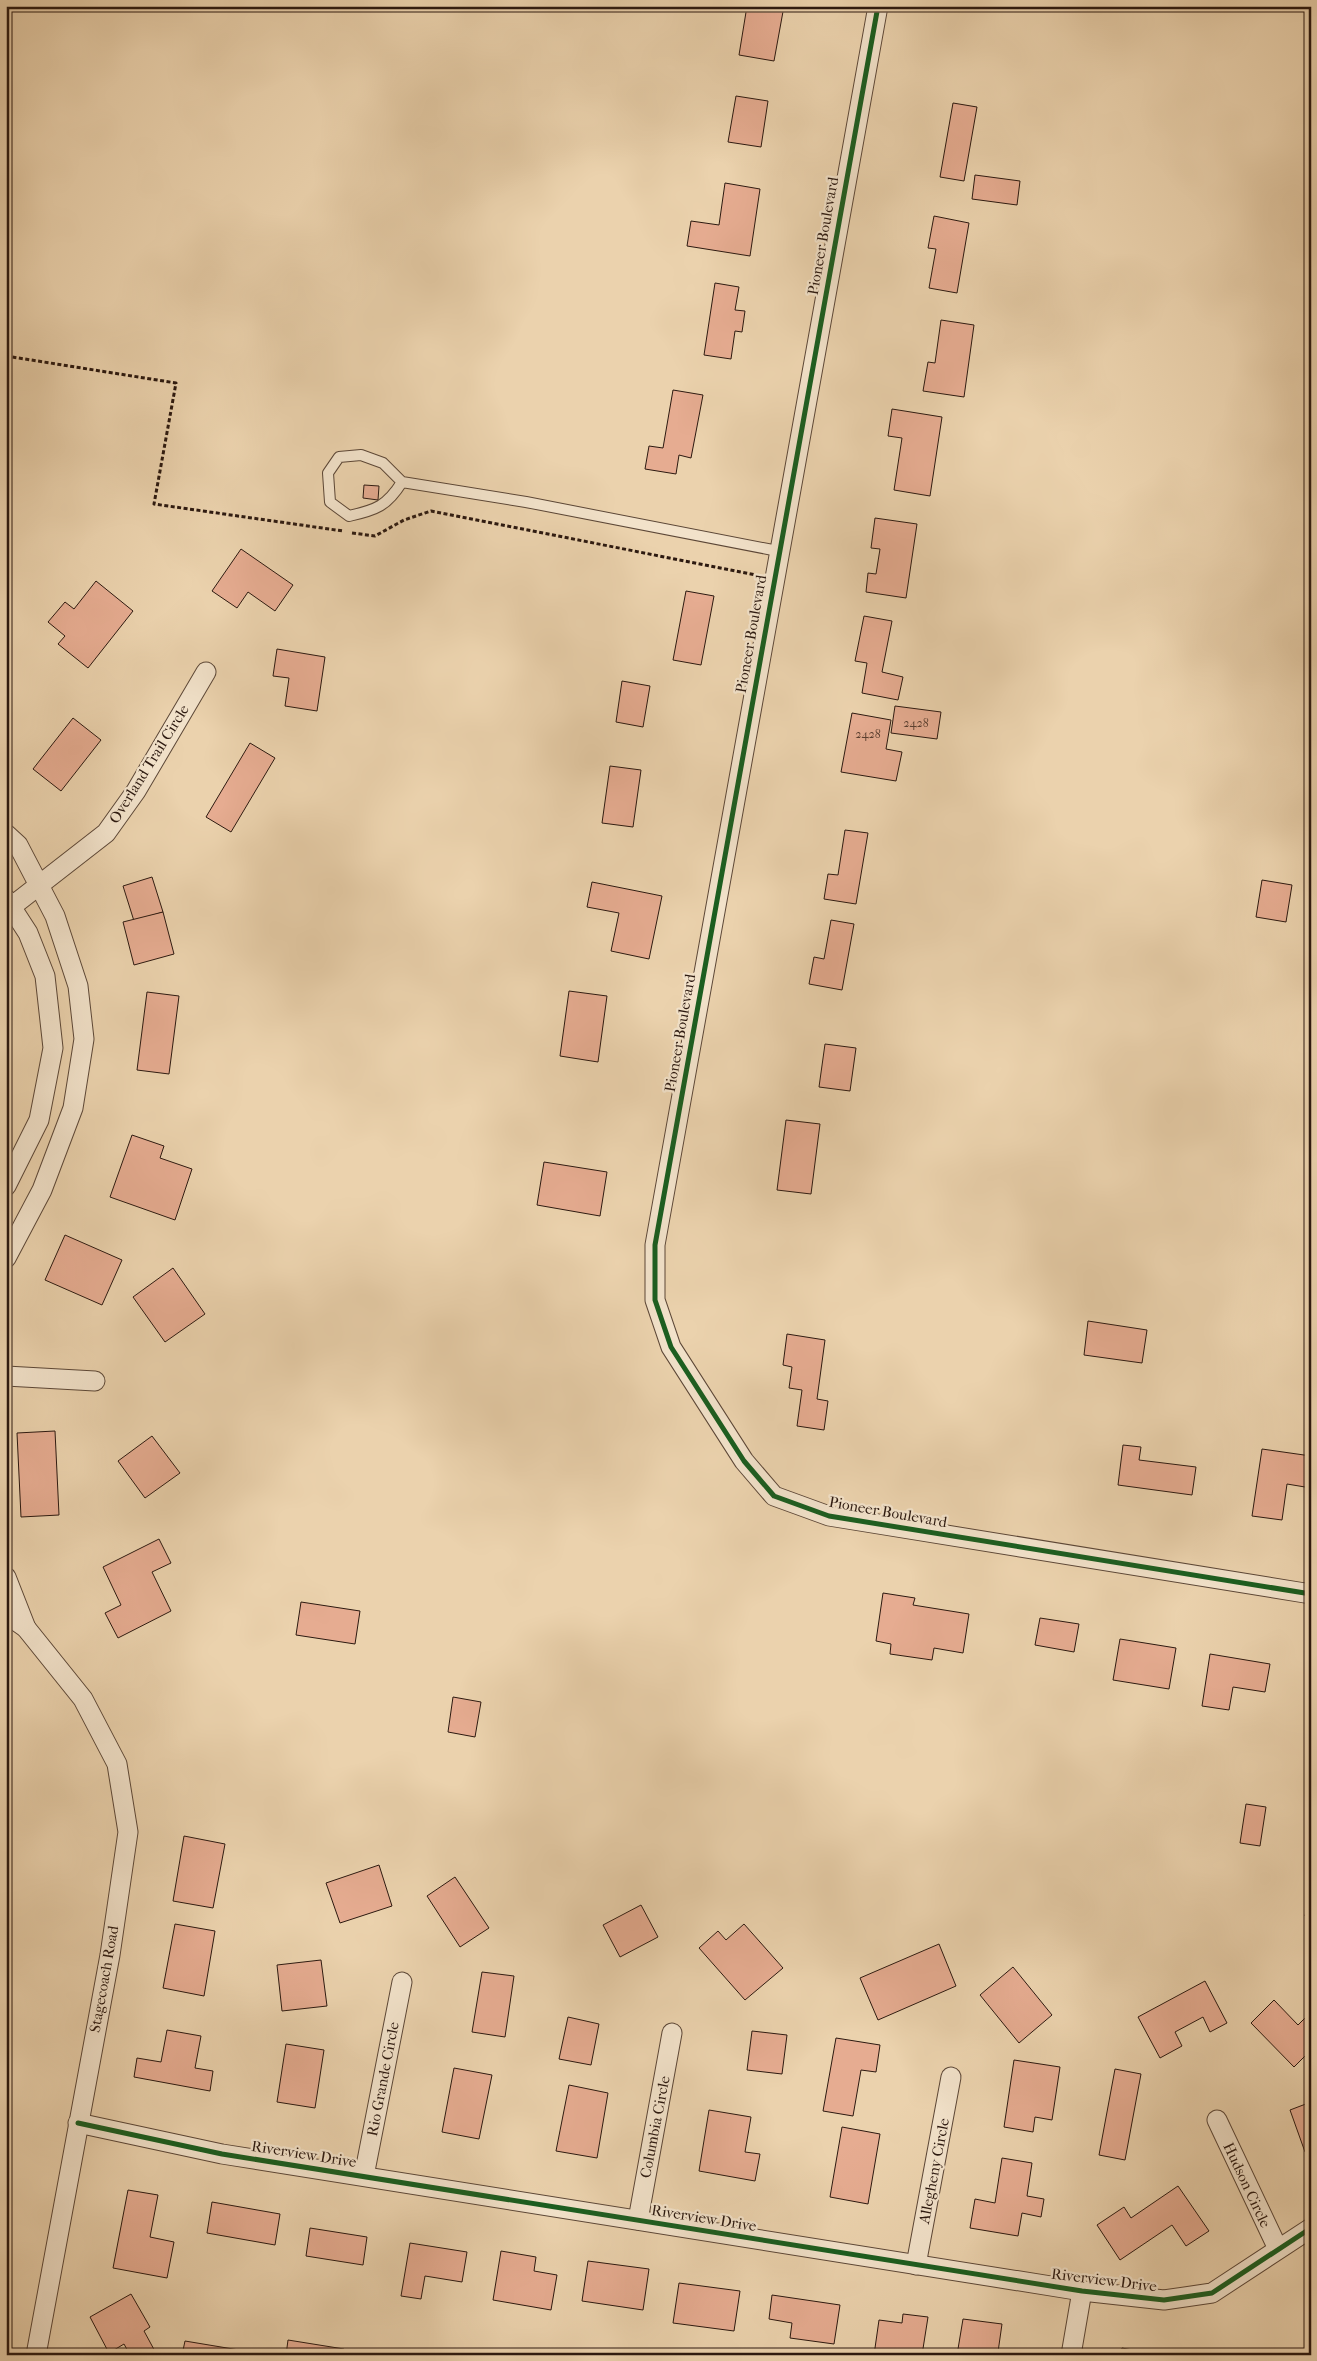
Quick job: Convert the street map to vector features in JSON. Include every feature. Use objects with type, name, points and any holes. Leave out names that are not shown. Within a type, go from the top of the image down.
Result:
[{"type":"street","name":"Pioneer Boulevard","points":[[878,6],[772,550],[656,1245],[655,1300],[671,1348],[744,1461],[774,1496],[829,1516],[1311,1594]]},
{"type":"street","name":"Overland Trail Circle","points":[[9,903],[39,886],[106,833],[136,791],[206,672]]},
{"type":"street","points":[[6,834],[18,845],[55,916],[78,986],[84,1039],[73,1108],[42,1190],[6,1258]]},
{"type":"street","points":[[6,1186],[39,1120],[53,1048],[45,976],[28,933],[9,903]]},
{"type":"street","points":[[6,1376],[95,1381]]},
{"type":"street","name":"Stagecoach Road","points":[[6,1577],[26,1628]]},
{"type":"street","name":"Stagecoach Road","points":[[6,1614],[26,1628],[83,1699],[117,1764],[128,1832],[110,1955],[36,2355]]},
{"type":"street","name":"Rio Grande Circle","points":[[364,2176],[402,1982]]},
{"type":"street","name":"Columbia Circle","points":[[638,2220],[672,2033]]},
{"type":"street","name":"Allegheny Circle","points":[[916,2265],[951,2077]]},
{"type":"street","name":"Hudson Circle","points":[[1217,2120],[1278,2250]]},
{"type":"street","name":"Riverview Drive","points":[[78,2122],[222,2154],[1082,2292],[1164,2300],[1212,2293],[1311,2228]]},
{"type":"street","points":[[1071,2355],[1082,2292]]},
{"type":"lane","points":[[402,482],[393,496],[377,510],[349,516],[330,502],[328,473],[339,457],[361,455],[383,462],[402,482],[526,502],[772,550]]},
{"type":"path","points":[[6,356],[176,382],[154,504],[374,536],[404,520],[431,511],[761,576],[772,550]]},
{"type":"building","points":[[747,6],[784,6],[774,61],[739,55]]},
{"type":"building","points":[[736,96],[768,101],[761,147],[728,142]]},
{"type":"building","points":[[953,103],[977,107],[964,181],[940,177]]},
{"type":"building","points":[[975,175],[1020,181],[1017,205],[972,199]]},
{"type":"building","points":[[725,183],[760,189],[750,256],[687,246],[691,221],[719,225]]},
{"type":"building","points":[[934,216],[969,223],[957,293],[929,288],[936,249],[928,248]]},
{"type":"building","points":[[715,283],[739,287],[735,310],[745,311],[742,332],[735,331],[731,359],[704,355]]},
{"type":"building","points":[[941,320],[974,325],[964,397],[923,391],[928,362],[935,363]]},
{"type":"building","points":[[673,390],[703,395],[691,458],[679,455],[676,474],[645,469],[649,446],[663,448]]},
{"type":"building","points":[[892,409],[942,417],[930,496],[894,490],[902,438],[888,436]]},
{"type":"building","points":[[364,485],[379,486],[378,500],[363,498]]},
{"type":"building","points":[[875,518],[917,524],[906,598],[866,592],[868,573],[876,574],[880,549],[871,548]]},
{"type":"building","points":[[241,549],[293,585],[275,611],[248,592],[237,608],[212,591]]},
{"type":"building","points":[[96,581],[133,611],[88,668],[58,644],[65,636],[48,622],[65,602],[74,609]]},
{"type":"building","points":[[686,591],[714,596],[701,665],[673,660]]},
{"type":"building","points":[[864,616],[892,621],[882,672],[903,677],[898,700],[862,693],[867,663],[855,661]]},
{"type":"building","points":[[277,649],[325,657],[317,711],[285,706],[289,678],[273,676]]},
{"type":"building","points":[[622,681],[650,686],[643,727],[616,722]]},
{"type":"building","points":[[895,706],[941,712],[937,739],[891,733]]},
{"type":"building","points":[[852,713],[891,720],[886,749],[902,752],[896,781],[841,772]]},
{"type":"building","points":[[73,718],[101,740],[61,791],[33,769]]},
{"type":"building","points":[[250,743],[275,758],[231,832],[206,817]]},
{"type":"building","points":[[610,766],[641,770],[633,827],[602,823]]},
{"type":"building","points":[[845,830],[868,833],[856,904],[824,899],[828,874],[838,875]]},
{"type":"building","points":[[152,877],[163,912],[134,921],[123,886]]},
{"type":"building","points":[[1262,880],[1292,885],[1286,922],[1256,917]]},
{"type":"building","points":[[592,882],[662,896],[649,959],[611,951],[619,913],[587,907]]},
{"type":"building","points":[[163,912],[174,954],[134,965],[123,922]]},
{"type":"building","points":[[831,920],[854,924],[842,990],[809,984],[814,957],[824,959]]},
{"type":"building","points":[[569,991],[607,996],[598,1062],[560,1056]]},
{"type":"building","points":[[147,992],[179,996],[169,1074],[137,1070]]},
{"type":"building","points":[[825,1044],[856,1048],[850,1091],[819,1087]]},
{"type":"building","points":[[786,1120],[820,1124],[811,1194],[777,1190]]},
{"type":"building","points":[[132,1135],[164,1146],[160,1158],[192,1169],[175,1220],[110,1197]]},
{"type":"building","points":[[544,1162],[607,1172],[600,1216],[537,1205]]},
{"type":"building","points":[[65,1235],[122,1260],[102,1305],[45,1280]]},
{"type":"building","points":[[173,1268],[205,1314],[165,1342],[133,1297]]},
{"type":"building","points":[[1088,1321],[1147,1330],[1142,1363],[1084,1355]]},
{"type":"building","points":[[787,1334],[825,1340],[817,1399],[828,1401],[824,1430],[797,1426],[802,1390],[789,1388],[792,1367],[783,1365]]},
{"type":"building","points":[[55,1431],[59,1515],[21,1517],[17,1433]]},
{"type":"building","points":[[152,1436],[180,1473],[145,1498],[118,1461]]},
{"type":"building","points":[[1123,1445],[1141,1447],[1139,1460],[1196,1467],[1192,1495],[1118,1485]]},
{"type":"building","points":[[1262,1449],[1311,1456],[1311,1488],[1287,1484],[1282,1520],[1252,1516]]},
{"type":"building","points":[[159,1539],[171,1563],[152,1572],[171,1611],[118,1638],[105,1613],[121,1605],[103,1567]]},
{"type":"building","points":[[883,1593],[915,1598],[913,1605],[969,1614],[963,1653],[934,1648],[932,1660],[890,1654],[891,1644],[876,1641]]},
{"type":"building","points":[[301,1602],[360,1611],[355,1644],[296,1635]]},
{"type":"building","points":[[1040,1618],[1079,1624],[1074,1652],[1035,1645]]},
{"type":"building","points":[[1120,1639],[1176,1648],[1169,1689],[1113,1680]]},
{"type":"building","points":[[1210,1654],[1270,1664],[1265,1692],[1233,1687],[1229,1710],[1202,1706]]},
{"type":"building","points":[[1311,1682],[1311,1709],[1307,1708]]},
{"type":"building","points":[[453,1697],[481,1702],[475,1737],[448,1732]]},
{"type":"building","points":[[1246,1804],[1266,1807],[1260,1846],[1240,1843]]},
{"type":"building","points":[[184,1836],[225,1844],[213,1908],[173,1901]]},
{"type":"building","points":[[379,1865],[392,1906],[340,1923],[326,1883]]},
{"type":"building","points":[[455,1877],[489,1928],[460,1947],[427,1896]]},
{"type":"building","points":[[1311,1884],[1311,1916],[1305,1916]]},
{"type":"building","points":[[641,1905],[658,1937],[620,1957],[603,1925]]},
{"type":"building","points":[[175,1924],[215,1931],[204,1996],[163,1988]]},
{"type":"building","points":[[744,1924],[783,1968],[745,2000],[699,1948],[718,1931],[726,1940]]},
{"type":"building","points":[[939,1944],[956,1986],[878,2020],[860,1978]]},
{"type":"building","points":[[321,1960],[327,2006],[282,2011],[277,1965]]},
{"type":"building","points":[[1013,1967],[1052,2015],[1019,2043],[980,1995]]},
{"type":"building","points":[[482,1972],[514,1976],[505,2037],[472,2032]]},
{"type":"building","points":[[1205,1981],[1227,2023],[1210,2032],[1203,2017],[1175,2032],[1182,2046],[1160,2058],[1138,2017]]},
{"type":"building","points":[[1274,2000],[1298,2025],[1308,2015],[1311,2018],[1311,2050],[1294,2067],[1251,2023]]},
{"type":"building","points":[[568,2017],[599,2024],[591,2065],[559,2059]]},
{"type":"building","points":[[167,2030],[201,2036],[195,2068],[213,2071],[210,2091],[134,2077],[137,2058],[161,2062]]},
{"type":"building","points":[[752,2031],[787,2035],[782,2074],[747,2070]]},
{"type":"building","points":[[836,2038],[880,2045],[876,2072],[861,2070],[853,2116],[823,2111]]},
{"type":"building","points":[[286,2044],[324,2050],[315,2108],[277,2102]]},
{"type":"building","points":[[1014,2060],[1060,2067],[1052,2120],[1035,2117],[1033,2132],[1004,2127]]},
{"type":"building","points":[[454,2068],[492,2075],[479,2139],[442,2132]]},
{"type":"building","points":[[1115,2069],[1141,2074],[1125,2160],[1099,2155]]},
{"type":"building","points":[[569,2085],[608,2093],[597,2158],[556,2151]]},
{"type":"building","points":[[1311,2102],[1311,2150],[1305,2152],[1290,2110]]},
{"type":"building","points":[[709,2110],[751,2117],[745,2152],[760,2154],[755,2181],[699,2171]]},
{"type":"building","points":[[842,2127],[880,2134],[868,2204],[830,2197]]},
{"type":"building","points":[[1002,2158],[1032,2163],[1027,2196],[1044,2199],[1041,2217],[1022,2213],[1018,2236],[970,2228],[975,2199],[995,2203]]},
{"type":"building","points":[[1178,2186],[1209,2231],[1186,2246],[1172,2225],[1120,2260],[1097,2225],[1124,2207],[1131,2218]]},
{"type":"building","points":[[128,2190],[158,2195],[150,2237],[174,2242],[167,2278],[113,2268]]},
{"type":"building","points":[[212,2202],[280,2214],[275,2245],[207,2233]]},
{"type":"building","points":[[310,2228],[367,2237],[363,2265],[306,2256]]},
{"type":"building","points":[[410,2243],[467,2252],[462,2282],[425,2276],[421,2299],[401,2296]]},
{"type":"building","points":[[501,2251],[536,2257],[534,2271],[557,2275],[551,2310],[493,2300]]},
{"type":"building","points":[[588,2261],[649,2269],[643,2310],[582,2301]]},
{"type":"building","points":[[679,2283],[740,2291],[734,2331],[673,2323]]},
{"type":"building","points":[[131,2294],[150,2327],[144,2331],[157,2355],[130,2355],[124,2344],[109,2353],[90,2317]]},
{"type":"building","points":[[772,2295],[840,2305],[834,2344],[790,2338],[792,2323],[769,2319]]},
{"type":"building","points":[[903,2314],[928,2317],[922,2355],[874,2355],[879,2320],[902,2323]]},
{"type":"building","points":[[963,2319],[1002,2324],[998,2352],[1019,2355],[957,2355]]},
{"type":"building","points":[[288,2340],[344,2349],[343,2355],[286,2355]]},
{"type":"building","points":[[185,2341],[257,2353],[257,2355],[182,2355]]},
{"type":"building","points":[[1122,2348],[1159,2355],[1120,2355]]},
{"type":"building","points":[[1237,2350],[1270,2355],[1236,2355]]},
{"type":"cycle path","points":[[878,6],[655,1245],[655,1300],[671,1347],[744,1461],[774,1496],[829,1516],[1311,1594]]},
{"type":"cycle path","points":[[78,2123],[222,2154],[1082,2291],[1164,2300],[1212,2293],[1311,2228]]}]
